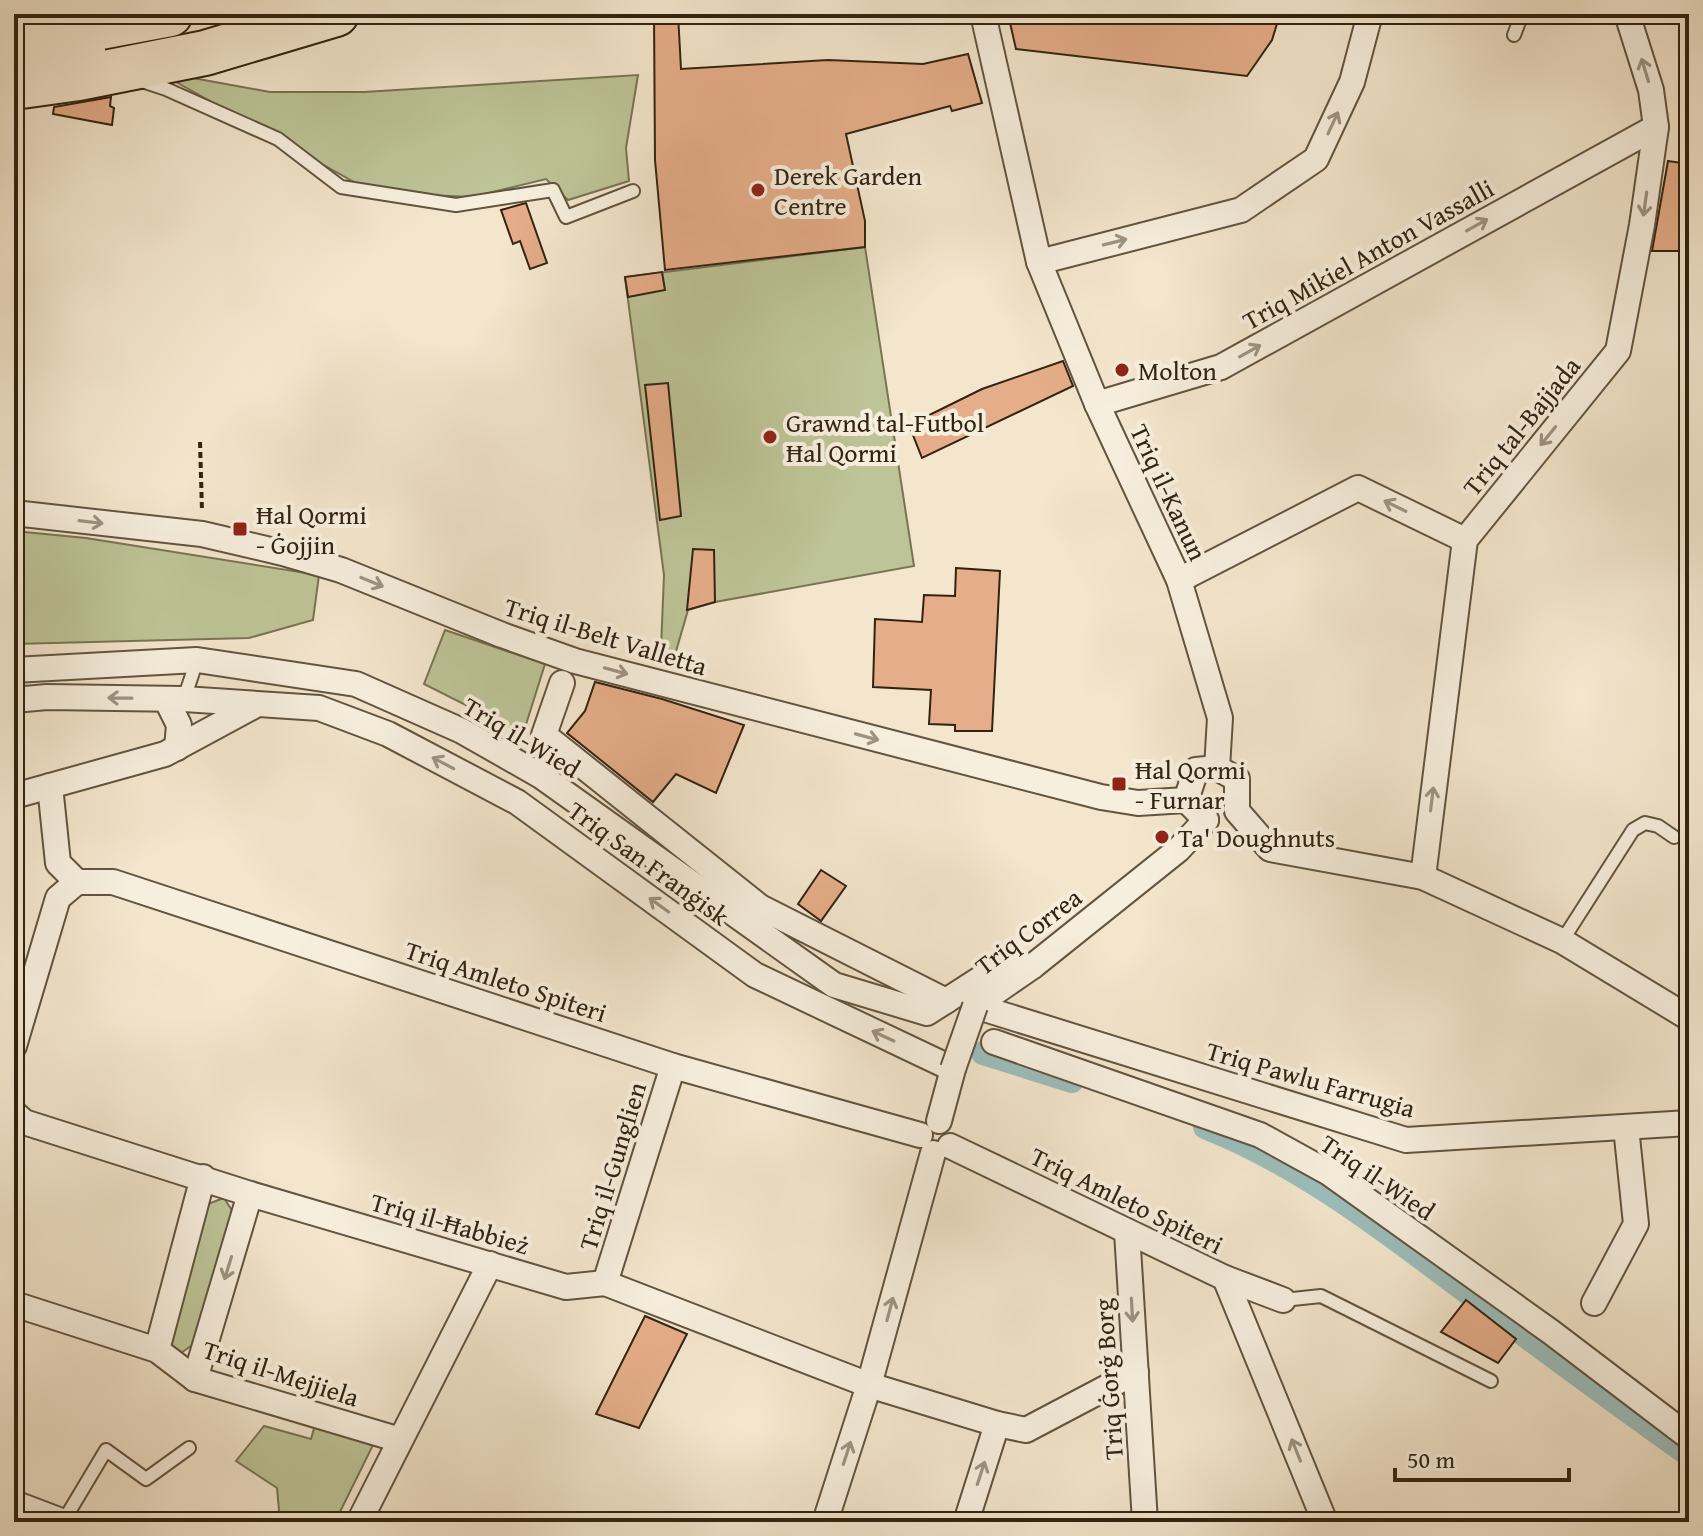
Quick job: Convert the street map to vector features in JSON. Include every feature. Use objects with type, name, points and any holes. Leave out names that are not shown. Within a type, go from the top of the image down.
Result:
[{"type":"highway","points":[[14,35],[57,35],[254,14]]},
{"type":"highway","points":[[14,87],[205,53],[336,14]]},
{"type":"highway","points":[[14,54],[58,55],[184,22]]},
{"type":"street","name":"Triq il-Kanun","points":[[983,14],[1039,262],[1097,404],[1179,580],[1220,718],[1217,768]]},
{"type":"street","points":[[1039,262],[1241,210],[1316,159],[1352,82],[1370,14]]},
{"type":"street","name":"Triq tal-Bajjada","points":[[1465,540],[1618,351],[1642,225],[1656,127],[1651,90],[1627,14]]},
{"type":"street","name":"Triq Mikiel Anton Vassalli","points":[[1097,404],[1221,367],[1656,127]]},
{"type":"street","points":[[1179,580],[1358,488],[1465,540],[1423,877]]},
{"type":"street","name":"Triq il-Belt Valletta","points":[[14,513],[202,534],[341,570],[575,661],[1101,797],[1138,803],[1186,800]]},
{"type":"street","name":"Triq il-Wied","points":[[14,670],[197,660],[356,684],[462,731],[541,776],[834,985],[927,1013],[994,970],[1033,966]]},
{"type":"street","name":"Triq il-Wied","points":[[562,683],[544,735],[760,907],[946,1001]]},
{"type":"street","points":[[14,700],[47,697],[175,699],[254,706]]},
{"type":"street","points":[[175,699],[179,725],[177,748]]},
{"type":"street","points":[[14,796],[165,754],[254,706]]},
{"type":"street","name":"Triq San Franġisk","points":[[254,706],[319,708],[388,734],[517,802],[755,975],[953,1069]]},
{"type":"street","points":[[1237,811],[1222,818],[1206,820],[1186,800],[1196,770],[1217,768],[1237,779],[1237,811],[1270,849],[1423,877],[1562,941],[1689,1018]]},
{"type":"street","points":[[14,1046],[58,898],[77,882],[58,863],[50,786]]},
{"type":"street","name":"Triq Correa","points":[[825,1522],[869,1385],[953,1069],[975,1006],[1033,966],[1178,850],[1206,820]]},
{"type":"street","name":"Triq Amleto Spiteri","points":[[77,882],[113,882],[673,1066],[935,1139],[1225,1278],[1283,1300]]},
{"type":"street","name":"Triq Pawlu Farrugia","points":[[975,1006],[1406,1140],[1689,1123]]},
{"type":"street","name":"Triq il-Wied","points":[[994,1042],[1260,1135],[1329,1173],[1551,1332],[1689,1437]]},
{"type":"street","name":"Triq il-Gunglien","points":[[605,1283],[673,1066]]},
{"type":"street","name":"Triq il-Ħabbież","points":[[14,1113],[24,1122],[250,1194],[566,1287],[605,1283],[869,1385],[997,1424],[1026,1430],[1136,1372]]},
{"type":"street","points":[[1594,1303],[1636,1224],[1626,1127]]},
{"type":"street","points":[[157,1350],[203,1177]]},
{"type":"street","points":[[195,1379],[250,1194]]},
{"type":"street","name":"Triq Ġorġ Borg","points":[[1127,1232],[1145,1522]]},
{"type":"street","points":[[359,1522],[490,1264]]},
{"type":"street","points":[[1225,1278],[1325,1522]]},
{"type":"street","name":"Triq il-Mejjiela","points":[[14,1304],[157,1350],[195,1379],[400,1440]]},
{"type":"street","points":[[966,1522],[997,1424]]},
{"type":"street","points":[[14,1503],[64,1522]]},
{"type":"lane","points":[[1514,35],[1522,14]]},
{"type":"lane","points":[[128,69],[129,77],[166,89],[278,139],[341,187],[456,205],[553,190],[566,217],[633,191]]},
{"type":"lane","points":[[175,699],[197,660]]},
{"type":"lane","points":[[1562,941],[1633,830],[1645,823],[1658,826],[1674,837]]},
{"type":"lane","points":[[1283,1300],[1321,1296],[1491,1381]]},
{"type":"lane","points":[[64,1522],[106,1450],[146,1479],[189,1448]]},
{"type":"path","points":[[200,442],[202,534]]},
{"type":"green space","points":[[638,75],[626,148],[629,181],[568,200],[546,179],[472,197],[402,194],[354,182],[176,82],[193,78],[270,92],[364,92]]},
{"type":"green space","name":"Grawnd tal-Futbol Ħal Qormi","points":[[865,247],[914,566],[715,602],[688,610],[672,665],[661,648],[664,575],[625,277]]},
{"type":"green space","points":[[14,531],[86,538],[319,575],[313,620],[249,638],[14,644]]},
{"type":"green space","points":[[445,630],[545,664],[523,734],[424,684]]},
{"type":"green space","points":[[224,1198],[233,1212],[194,1344],[178,1355],[169,1346],[205,1205]]},
{"type":"green space","points":[[315,1425],[375,1441],[335,1522],[280,1522],[277,1488],[236,1461],[264,1426],[311,1439]]},
{"type":"building","name":"Derek Garden Centre","points":[[654,14],[678,14],[681,69],[828,60],[923,64],[968,54],[982,103],[952,111],[950,106],[846,134],[865,221],[865,247],[665,270],[655,160]]},
{"type":"building","points":[[1008,14],[1280,14],[1272,40],[1247,76],[1016,49]]},
{"type":"building","points":[[111,97],[110,106],[114,108],[112,125],[53,114],[54,107]]},
{"type":"building","points":[[1668,161],[1689,164],[1689,251],[1652,251]]},
{"type":"building","points":[[526,203],[547,263],[530,269],[520,241],[513,244],[501,210]]},
{"type":"building","points":[[662,272],[665,290],[628,297],[625,277]]},
{"type":"building","points":[[1063,361],[1073,386],[922,458],[909,425],[982,389]]},
{"type":"building","points":[[668,383],[681,516],[660,520],[645,385]]},
{"type":"building","points":[[693,549],[714,550],[715,602],[687,610]]},
{"type":"building","points":[[956,568],[1000,571],[992,731],[955,731],[955,725],[929,724],[931,690],[873,687],[875,619],[922,622],[924,595],[955,596]]},
{"type":"building","points":[[595,682],[744,725],[716,793],[676,774],[653,802],[567,733],[585,711]]},
{"type":"building","points":[[821,870],[846,886],[821,921],[798,904]]},
{"type":"building","points":[[1466,1300],[1516,1339],[1498,1363],[1441,1332]]},
{"type":"building","points":[[645,1316],[687,1334],[639,1428],[596,1414]]},
{"type":"waterway","points":[[983,1053],[1072,1081]]},
{"type":"waterway","points":[[1205,1127],[1276,1161],[1344,1202],[1689,1455]]},
{"type":"place","name":"Derek Garden Centre","points":[[758,190]]},
{"type":"place","name":"Molton","points":[[1122,370]]},
{"type":"place","name":"Grawnd tal-Futbol Ħal Qormi","points":[[770,437]]},
{"type":"place","name":"Ħal Qormi - Ġojjin","points":[[240,529]]},
{"type":"place","name":"Ħal Qormi - Furnar","points":[[1119,784]]},
{"type":"place","name":"Ta' Doughnuts","points":[[1162,837]]}]
